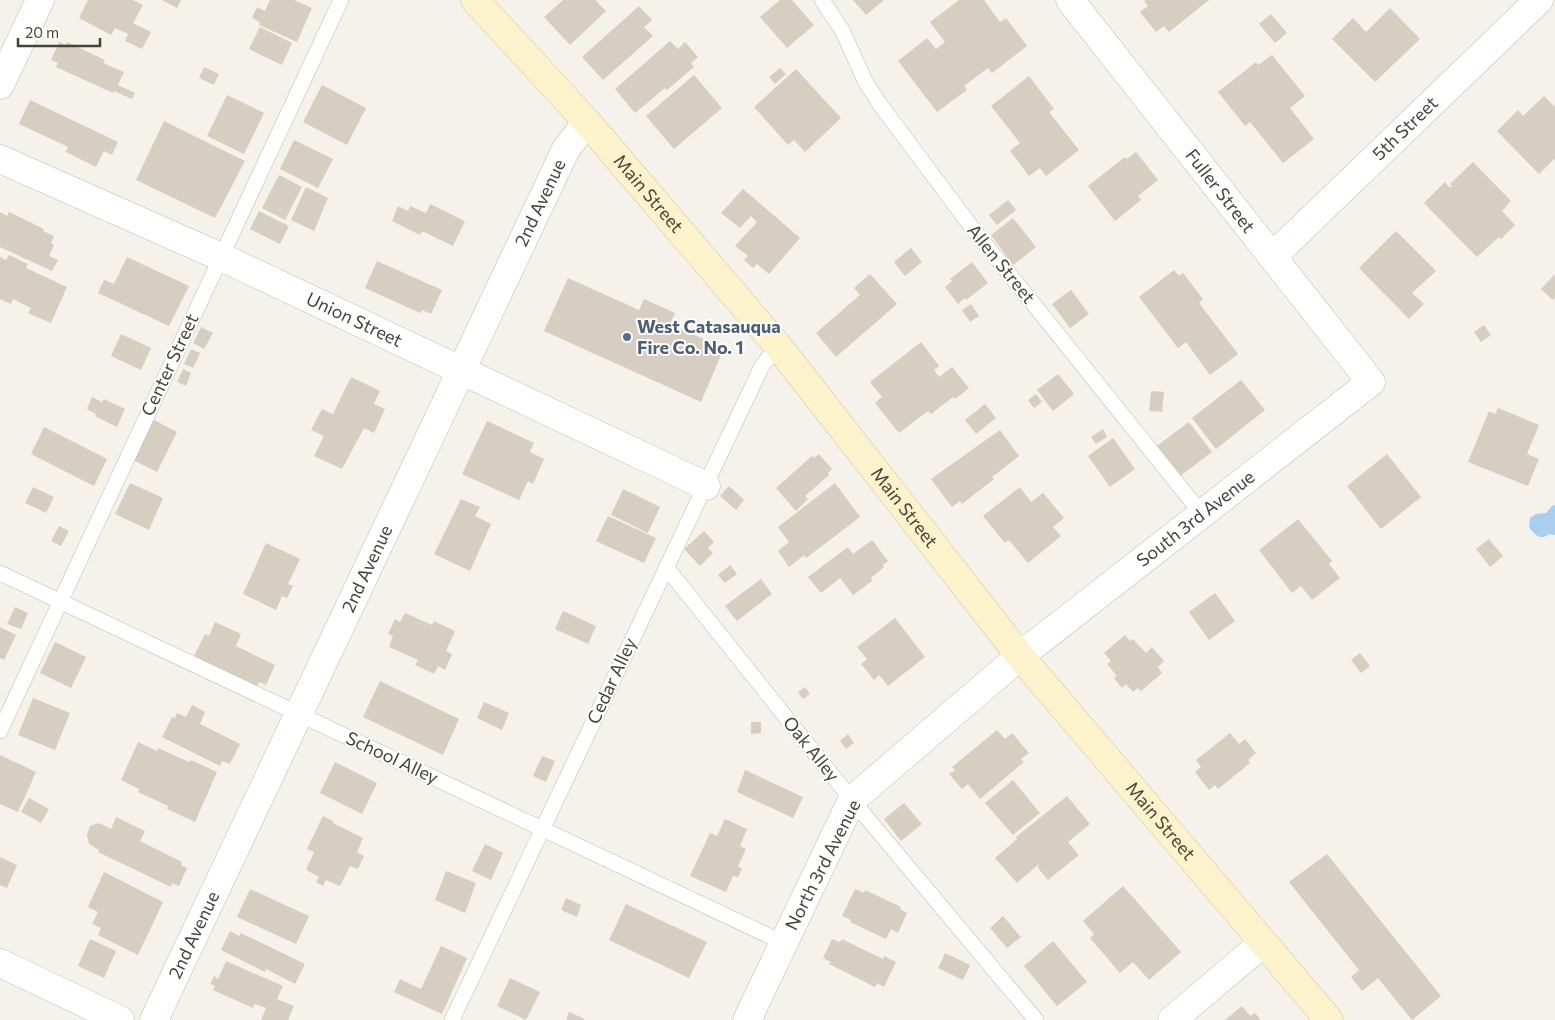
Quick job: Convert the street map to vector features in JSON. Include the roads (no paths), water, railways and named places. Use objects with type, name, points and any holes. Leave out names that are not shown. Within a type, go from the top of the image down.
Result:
[{"type":"main road","name":"Main Street","points":[[475,0],[587,122],[778,346],[1020,656],[1329,1020]]},
{"type":"street","points":[[0,85],[40,0]]},
{"type":"street","name":"Fuller Street","points":[[1070,0],[1371,382]]},
{"type":"street","name":"5th Street","points":[[1272,258],[1538,0]]},
{"type":"street","name":"2nd Avenue","points":[[154,1020],[566,148],[587,122]]},
{"type":"street","name":"Union Street","points":[[0,159],[221,257],[706,486]]},
{"type":"street","name":"South 3rd Avenue","points":[[1020,656],[1371,382]]},
{"type":"street","name":"North 3rd Avenue","points":[[747,1020],[852,800],[1020,656]]},
{"type":"street","points":[[1172,1020],[1263,943]]},
{"type":"street","points":[[0,963],[120,1020]]},
{"type":"lane","name":"Center Street","points":[[0,730],[341,0]]},
{"type":"lane","name":"Allen Street","points":[[822,0],[842,30],[864,81],[879,103],[970,225],[1202,513]]},
{"type":"lane","name":"Cedar Alley","points":[[452,1020],[762,366],[778,346]]},
{"type":"lane","name":"Oak Alley","points":[[666,567],[852,800],[1036,1020]]},
{"type":"lane","name":"School Alley","points":[[0,573],[784,944]]},
{"type":"water","points":[[1555,505],[1555,535],[1538,536],[1529,527],[1530,518],[1536,514],[1546,513]]},
{"type":"place","name":"West Catasauqua Fire Co. No. 1","points":[[627,337]]}]
